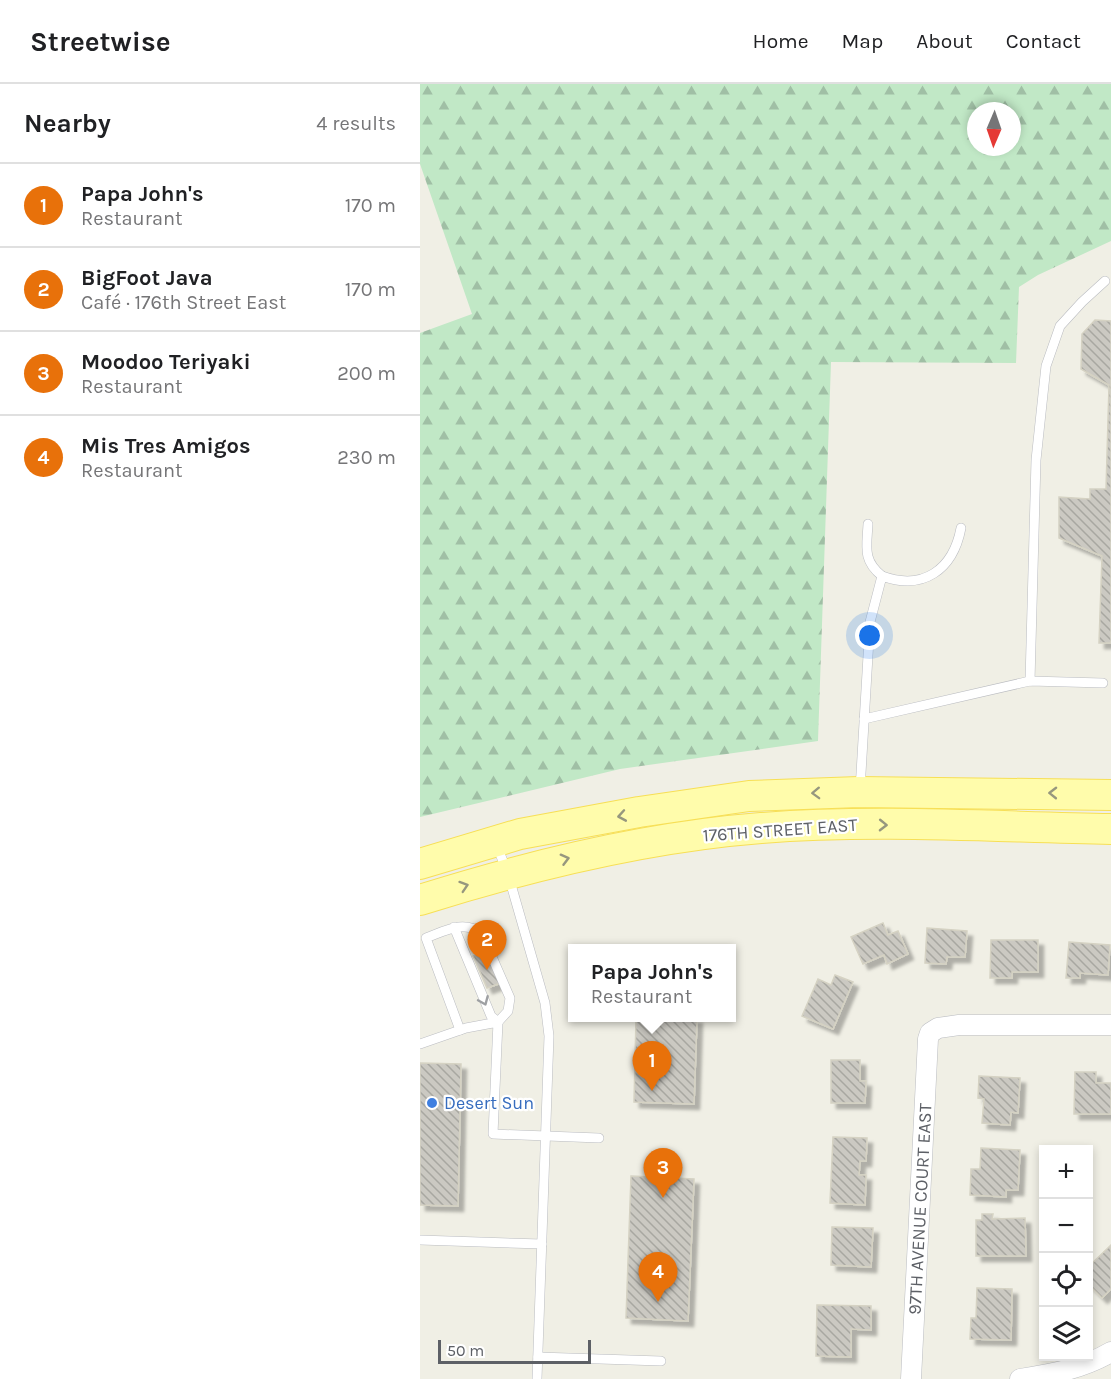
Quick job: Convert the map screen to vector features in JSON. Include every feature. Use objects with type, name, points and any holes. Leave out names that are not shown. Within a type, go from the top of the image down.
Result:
[{"type":"main road","name":"176TH STREET EAST","points":[[420,864],[520,834],[639,812],[749,796],[859,792],[1111,795]]},
{"type":"main road","name":"176TH STREET EAST","points":[[420,900],[580,856],[668,840],[761,828],[871,824],[1111,829]]},
{"type":"street","name":"97TH AVENUE COURT EAST","points":[[911,1379],[930,1033],[938,1028],[959,1025],[1111,1025]]},
{"type":"street","points":[[1020,1379],[1068,1371],[1111,1352]]},
{"type":"lane","points":[[1030,681],[1036,460],[1046,366],[1060,326],[1105,280]]},
{"type":"lane","points":[[868,524],[867,559],[872,568],[882,576],[896,581],[912,582],[926,578],[937,571],[954,551],[961,528]]},
{"type":"lane","points":[[859,792],[870,622],[882,576]]},
{"type":"lane","points":[[864,719],[1030,681],[1103,683]]},
{"type":"lane","points":[[495,842],[508,874],[545,1003],[549,1036],[537,1379]]},
{"type":"lane","points":[[420,1044],[460,1030],[498,1022],[508,1011],[510,998],[482,934],[465,926],[454,927],[426,938],[460,1030]]},
{"type":"lane","points":[[454,927],[491,1016],[498,1022]]},
{"type":"lane","points":[[498,1022],[494,1134],[598,1138]]},
{"type":"lane","points":[[420,1240],[542,1244]]},
{"type":"lane","points":[[538,1357],[661,1361]]},
{"type":"green space","points":[[420,84],[1111,84],[1111,241],[1038,275],[1019,287],[1016,363],[831,362],[818,741],[620,769],[420,817],[420,333],[472,314],[420,164]]},
{"type":"building","points":[[1095,320],[1111,321],[1111,643],[1099,643],[1102,556],[1059,538],[1059,497],[1090,499],[1090,489],[1106,489],[1109,385],[1081,369],[1082,334]]},
{"type":"building","points":[[883,923],[888,935],[898,931],[908,954],[887,964],[884,955],[863,964],[851,937]]},
{"type":"building","points":[[927,928],[967,931],[965,957],[947,957],[946,964],[925,963]]},
{"type":"building","points":[[991,940],[1038,940],[1038,972],[1012,972],[1012,978],[990,978]]},
{"type":"building","points":[[1069,942],[1110,945],[1108,975],[1080,973],[1080,978],[1066,978]]},
{"type":"building","points":[[486,950],[501,983],[487,988],[473,956]]},
{"type":"building","points":[[835,975],[853,982],[833,1029],[802,1016],[818,979],[831,985]]},
{"type":"building","points":[[636,1022],[697,1022],[694,1104],[634,1102]]},
{"type":"building","points":[[831,1060],[860,1060],[860,1081],[866,1081],[865,1103],[831,1103]]},
{"type":"building","points":[[420,1063],[461,1064],[458,1206],[420,1205]]},
{"type":"building","points":[[1075,1072],[1096,1072],[1096,1083],[1111,1083],[1111,1114],[1074,1114]]},
{"type":"building","points":[[979,1076],[1020,1078],[1018,1113],[1011,1112],[1010,1125],[982,1123],[984,1099],[978,1098]]},
{"type":"building","points":[[833,1137],[867,1138],[866,1161],[860,1161],[859,1175],[866,1175],[865,1205],[830,1203]]},
{"type":"building","points":[[981,1148],[1020,1150],[1018,1190],[1006,1190],[1006,1197],[970,1195],[971,1169],[980,1169]]},
{"type":"building","points":[[631,1176],[694,1179],[688,1321],[626,1318]]},
{"type":"building","points":[[982,1214],[993,1214],[992,1219],[1025,1218],[1026,1256],[976,1256],[976,1220],[982,1220]]},
{"type":"building","points":[[832,1227],[873,1228],[871,1267],[831,1265]]},
{"type":"building","points":[[1111,1245],[1111,1289],[1102,1298],[1093,1289],[1093,1262]]},
{"type":"building","points":[[977,1288],[1012,1289],[1011,1340],[970,1339],[971,1318],[976,1318]]},
{"type":"building","points":[[817,1305],[871,1306],[871,1330],[851,1329],[851,1357],[816,1356]]},
{"type":"place","name":"BigFoot Java","points":[[487,970]]},
{"type":"place","name":"Papa John's","points":[[652,1091]]},
{"type":"place","name":"Desert Sun","points":[[432,1103]]},
{"type":"place","name":"Moodoo Teriyaki","points":[[663,1198]]},
{"type":"place","name":"Mis Tres Amigos","points":[[658,1302]]}]
